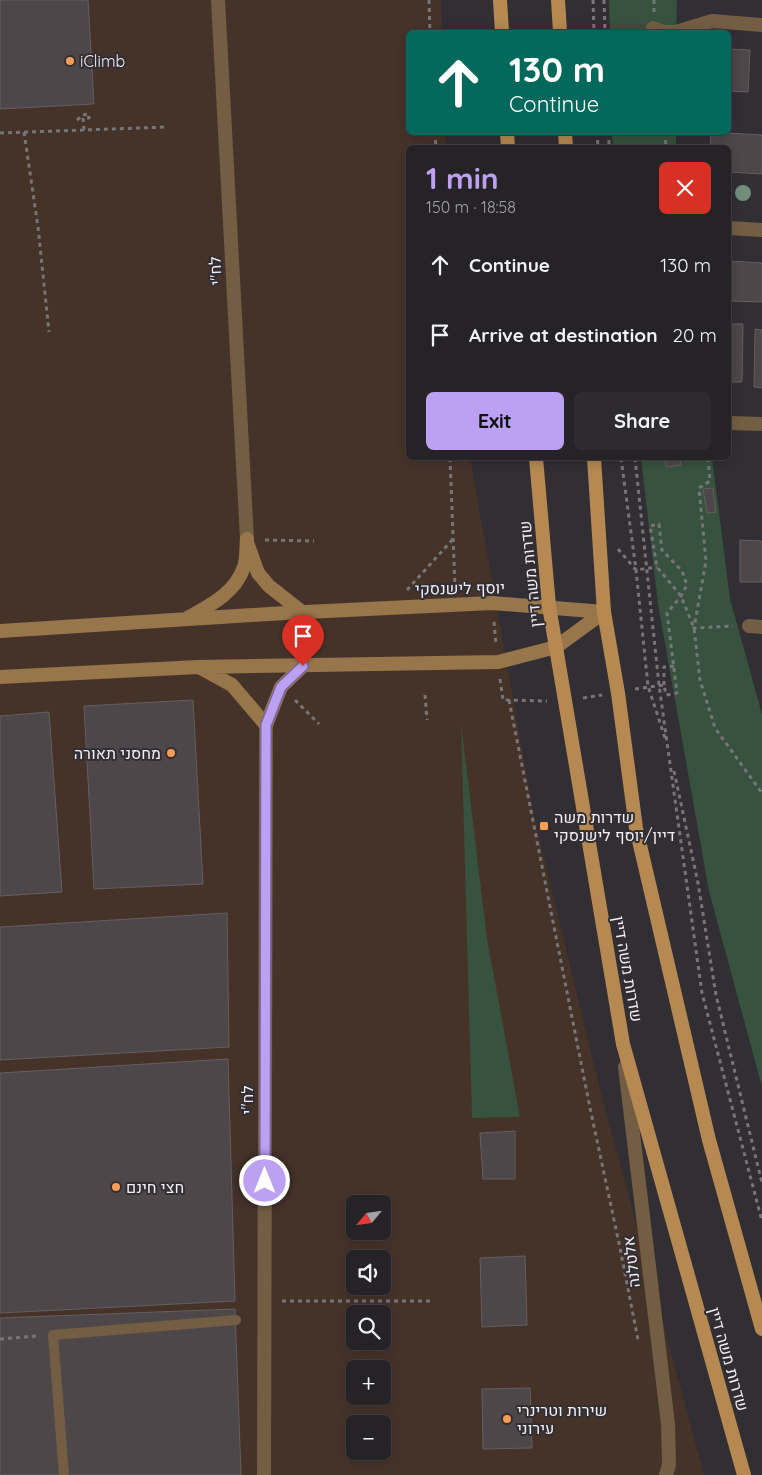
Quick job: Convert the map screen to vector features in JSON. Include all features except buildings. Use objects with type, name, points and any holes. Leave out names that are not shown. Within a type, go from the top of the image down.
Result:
[{"type":"main road","points":[[500,0],[502,30]]},
{"type":"main road","points":[[558,0],[560,30]]},
{"type":"main road","name":"שדרות משה דיין","points":[[536,460],[549,606],[623,1044],[744,1475]]},
{"type":"main road","points":[[594,460],[604,612],[618,693],[636,828],[709,1140],[762,1329]]},
{"type":"main road","points":[[247,540],[258,573],[269,586],[302,612]]},
{"type":"main road","points":[[185,619],[217,601],[234,586],[244,567],[247,540]]},
{"type":"main road","name":"יוסף לישנסקי","points":[[0,630],[492,603],[549,606],[604,612]]},
{"type":"main road","points":[[0,677],[198,667],[498,662],[556,647],[604,612]]},
{"type":"main road","points":[[198,667],[232,685],[266,725],[281,687],[303,666]]},
{"type":"street","name":"לח\"י","points":[[218,0],[247,540]]},
{"type":"street","points":[[682,30],[712,20],[762,25]]},
{"type":"street","points":[[731,228],[762,230]]},
{"type":"street","points":[[731,422],[762,424]]},
{"type":"street","name":"לח\"י","points":[[264,1475],[266,725]]},
{"type":"street","name":"אלטלנה","points":[[623,1044],[668,1424],[669,1465],[666,1475]]},
{"type":"lane","points":[[64,1475],[53,1335],[236,1320]]},
{"type":"path","points":[[429,0],[430,30]]},
{"type":"path","points":[[592,0],[594,30]]},
{"type":"path","points":[[604,0],[605,30]]},
{"type":"path","points":[[77,120],[83,116],[84,130]]},
{"type":"path","points":[[0,133],[168,127]]},
{"type":"path","points":[[24,132],[38,227],[49,332]]},
{"type":"path","points":[[450,460],[455,592]]},
{"type":"path","points":[[621,460],[636,570],[648,686],[669,748],[698,883],[716,995],[762,1183]]},
{"type":"path","points":[[635,460],[669,748],[702,993],[762,1221]]},
{"type":"path","points":[[694,628],[706,561],[699,488],[710,481],[708,460]]},
{"type":"path","points":[[674,666],[664,667],[662,685],[666,695],[677,693],[674,666],[667,613],[681,596],[687,585],[682,571],[662,550],[659,524],[650,526],[657,567],[681,596],[694,628],[700,680],[715,728],[762,793]]},
{"type":"path","points":[[599,528],[636,570]]},
{"type":"path","points":[[404,593],[454,538]]},
{"type":"path","points":[[247,540],[314,541]]},
{"type":"path","points":[[636,570],[657,567]]},
{"type":"path","points":[[694,628],[756,626]]},
{"type":"path","points":[[648,686],[662,685]]},
{"type":"path","points":[[281,687],[319,724]]},
{"type":"path","points":[[425,695],[426,720]]},
{"type":"path","points":[[509,700],[638,1345]]},
{"type":"path","points":[[264,1301],[432,1301]]},
{"type":"path","points":[[0,1340],[53,1335]]},
{"type":"shaded area","points":[[0,0],[441,0],[442,30],[406,30],[406,135],[445,135],[446,145],[406,145],[406,460],[470,460],[534,816],[600,1090],[704,1475],[0,1475]]},
{"type":"green space","points":[[609,0],[677,0],[676,30],[610,30]]},
{"type":"green space","points":[[612,135],[676,135],[676,145],[613,145]]},
{"type":"green space","points":[[641,460],[712,460],[730,599],[762,714],[762,1087],[709,891],[658,604]]},
{"type":"green space","points":[[461,723],[487,939],[520,1117],[472,1118]]},
{"type":"place","name":"iClimb","points":[[70,61]]},
{"type":"place","name":"מחסני תאורה","points":[[171,753]]},
{"type":"place","name":"שדרות משה דיין/יוסף לישנסקי","points":[[544,826]]},
{"type":"place","name":"חצי חינם","points":[[116,1187]]},
{"type":"place","name":"שירות וטרינרי עירוני","points":[[507,1419]]},
{"type":"route","points":[[265,1181],[266,725],[281,687],[303,666]]}]
